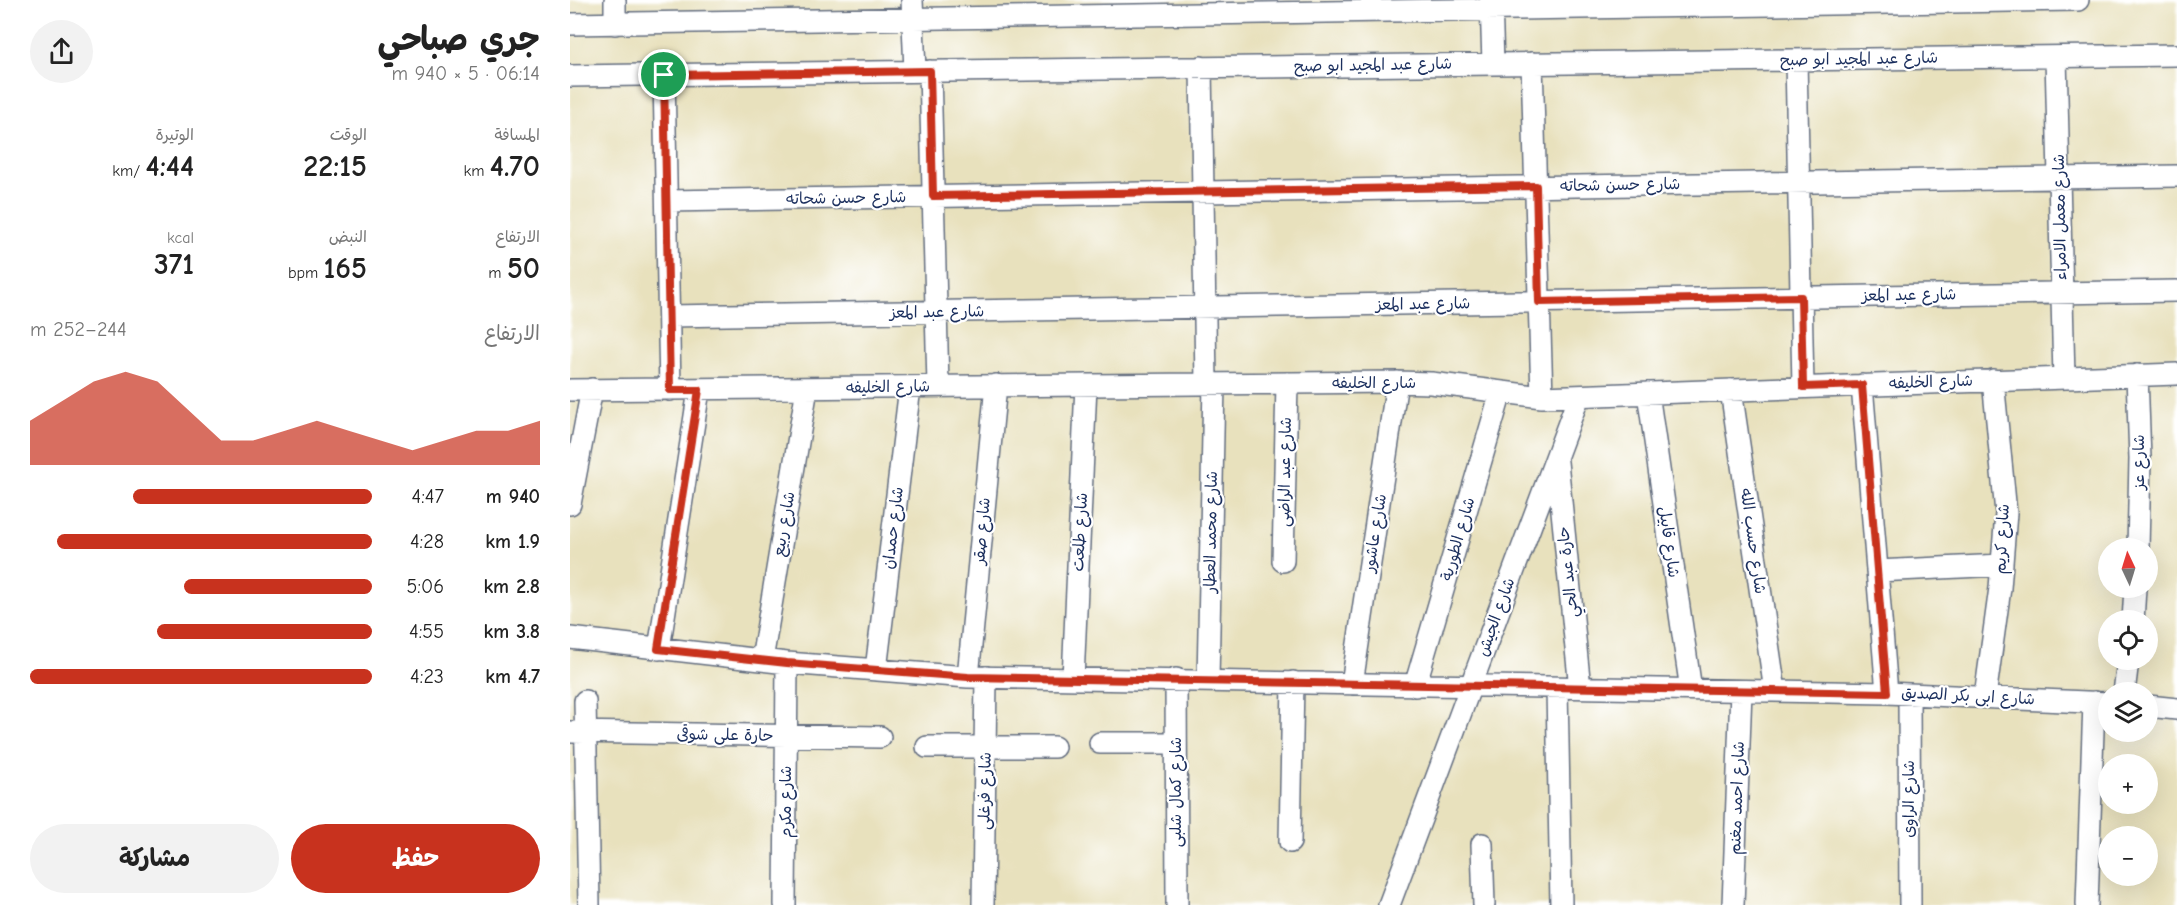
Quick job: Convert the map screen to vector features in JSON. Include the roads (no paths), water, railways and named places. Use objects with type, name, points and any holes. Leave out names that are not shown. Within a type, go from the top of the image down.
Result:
[{"type":"street","points":[[615,0],[615,24]]},
{"type":"street","points":[[570,24],[615,24],[913,10],[2078,0]]},
{"type":"street","points":[[1491,5],[1493,64]]},
{"type":"street","points":[[913,10],[922,71],[933,196],[938,386]]},
{"type":"street","name":"شارع عبد المجيد ابو صبح","points":[[570,76],[2177,55]]},
{"type":"street","name":"شارع معمل الامراء","points":[[2056,57],[2064,378]]},
{"type":"street","points":[[1796,60],[1803,387]]},
{"type":"street","points":[[1532,63],[1542,397]]},
{"type":"street","name":"شارع محمد العطار","points":[[1201,67],[1205,307],[1210,383],[1208,680]]},
{"type":"street","points":[[664,75],[670,390]]},
{"type":"street","name":"شارع حسن شحاته","points":[[667,201],[2177,176]]},
{"type":"street","name":"شارع عبد المعز","points":[[669,316],[2177,291]]},
{"type":"street","name":"شارع الخليفه","points":[[570,390],[1398,381],[1542,397],[2177,374]]},
{"type":"street","name":"شارع عز","points":[[2137,375],[2140,459],[2138,538]]},
{"type":"street","name":"شارع كريم","points":[[1985,697],[2002,565],[2006,513],[1993,380]]},
{"type":"street","name":"شارع عاشور","points":[[1352,684],[1398,381]]},
{"type":"street","name":"شارع عبد الراضى","points":[[1282,561],[1287,383]]},
{"type":"street","name":"شارع صقر","points":[[977,677],[996,385]]},
{"type":"street","name":"شارع طلعت","points":[[1073,679],[1086,385]]},
{"type":"street","points":[[1862,385],[1887,693]]},
{"type":"street","name":"شارع حمدان","points":[[876,670],[910,387]]},
{"type":"street","name":"شارع ربيع","points":[[762,660],[807,388]]},
{"type":"street","points":[[570,504],[592,389]]},
{"type":"street","points":[[658,649],[699,390]]},
{"type":"street","name":"شارع حسب الله","points":[[1731,390],[1775,691]]},
{"type":"street","name":"شارع الطورية","points":[[1415,686],[1501,392]]},
{"type":"street","name":"شارع قابيل","points":[[1648,393],[1691,690]]},
{"type":"street","name":"شارع الجيش","points":[[1389,905],[1579,396]]},
{"type":"street","name":"حارة عبد الحي","points":[[1557,456],[1580,688]]},
{"type":"street","points":[[1877,572],[2002,565]]},
{"type":"street","name":"شارع ابى بكر الصديق","points":[[570,638],[787,663],[977,677],[1887,693],[2098,703]]},
{"type":"street","name":"شارع مكرم","points":[[785,905],[787,663]]},
{"type":"street","name":"شارع فرغلى","points":[[977,677],[986,747],[983,905]]},
{"type":"street","name":"شارع كمال شلبى","points":[[1176,679],[1177,905]]},
{"type":"street","points":[[1290,842],[1293,682]]},
{"type":"street","points":[[1557,688],[1561,905]]},
{"type":"street","name":"شارع احمد مغنم","points":[[1733,905],[1741,691]]},
{"type":"street","name":"شارع الراوى","points":[[1909,694],[1910,905]]},
{"type":"street","points":[[585,701],[578,732],[589,905]]},
{"type":"street","points":[[2158,707],[2177,710]]},
{"type":"street","name":"حارة على شوقى","points":[[578,732],[880,738]]},
{"type":"street","points":[[2087,905],[2098,742]]},
{"type":"street","points":[[1100,743],[1176,743]]},
{"type":"street","points":[[927,747],[1054,747]]},
{"type":"street","points":[[1482,844],[1484,905]]}]
